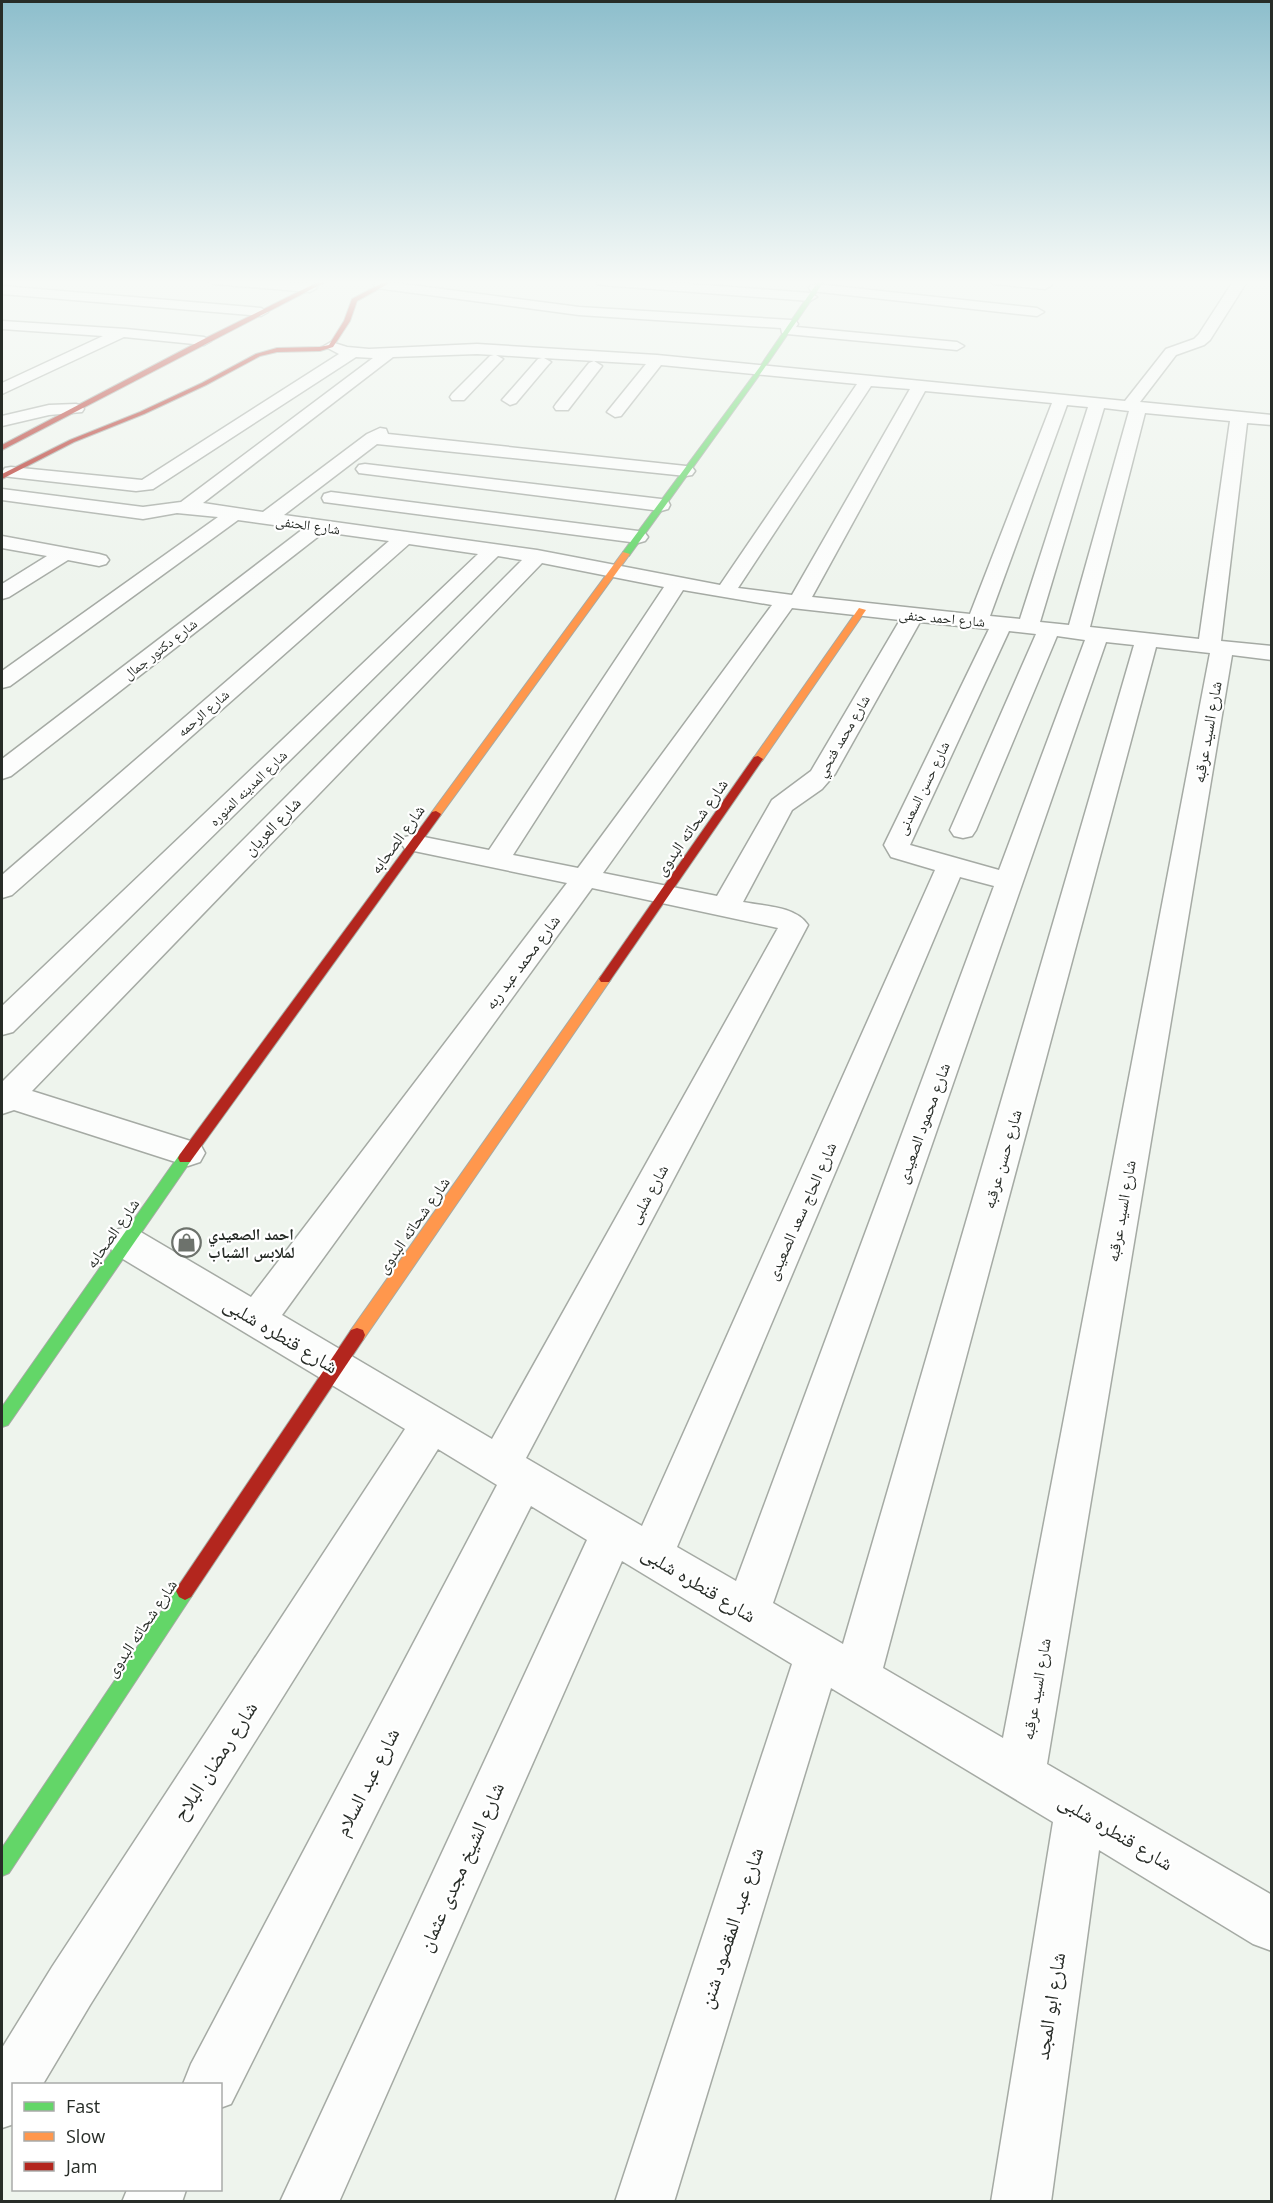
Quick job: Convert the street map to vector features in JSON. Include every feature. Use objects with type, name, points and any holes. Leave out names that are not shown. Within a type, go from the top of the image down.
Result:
[{"type":"street","points":[[2,448],[125,383]]},
{"type":"street","points":[[10,468],[142,413],[202,383]]},
{"type":"street","points":[[10,468],[142,486],[181,464],[306,383]]},
{"type":"street","points":[[186,507],[351,383]]},
{"type":"street","points":[[458,397],[471,383]]},
{"type":"street","points":[[510,400],[525,383]]},
{"type":"street","points":[[562,407],[581,383]]},
{"type":"street","points":[[615,412],[639,383]]},
{"type":"street","name":"شارع الصحابه","points":[[2,1420],[188,1153],[750,383]]},
{"type":"street","points":[[725,592],[865,383]]},
{"type":"street","points":[[901,383],[1272,420]]},
{"type":"street","points":[[1134,407],[1150,383]]},
{"type":"street","name":"شارع محمد عبد ربه","points":[[256,1320],[792,602],[920,385]]},
{"type":"street","points":[[990,622],[1061,400]]},
{"type":"street","points":[[963,830],[1038,628],[1097,403]]},
{"type":"street","name":"شارع محمود الصعيدى","points":[[747,1612],[1010,882],[1088,633],[1134,407]]},
{"type":"street","points":[[2,421],[42,411],[76,409]]},
{"type":"street","name":"شارع السيد عرقبه","points":[[1021,1775],[1216,646],[1239,417]]},
{"type":"street","points":[[266,519],[394,423]]},
{"type":"street","points":[[373,438],[686,471]]},
{"type":"street","points":[[181,464],[234,472]]},
{"type":"street","name":"شارع دكتور جمال","points":[[2,771],[310,525],[331,498],[370,465],[661,505]]},
{"type":"street","name":"شارع الحنفى","points":[[2,494],[142,513],[186,507],[537,556],[614,570]]},
{"type":"street","points":[[331,498],[638,537]]},
{"type":"street","points":[[2,681],[234,514]]},
{"type":"street","name":"شارع الرحمه","points":[[2,889],[404,538]]},
{"type":"street","points":[[2,542],[99,560]]},
{"type":"street","name":"شارع المدينه المنوره","points":[[2,1024],[493,550]]},
{"type":"street","points":[[2,593],[64,554]]},
{"type":"street","name":"شارع العريان","points":[[3,1097],[537,556]]},
{"type":"street","name":"شارع احمد حنفى","points":[[614,570],[725,592],[792,602],[1272,653]]},
{"type":"street","points":[[496,860],[676,583]]},
{"type":"street","name":"شارع شحاته البدوى","points":[[2,1866],[335,1367],[862,610]]},
{"type":"street","name":"شارع محمد فتحي","points":[[725,908],[781,806],[786,800],[815,783],[822,774],[913,615]]},
{"type":"street","name":"شارع حسن السعدنى","points":[[990,622],[897,842],[899,848],[905,853],[1010,882]]},
{"type":"street","name":"شارع حسن عرقبه","points":[[838,1666],[1147,639]]},
{"type":"street","points":[[414,843],[725,908]]},
{"type":"street","points":[[188,846],[240,859]]},
{"type":"street","name":"شارع الحاج سعد الصعيدى","points":[[632,1544],[951,866]]},
{"type":"street","name":"شارع شلبى","points":[[512,1472],[794,927],[792,923],[725,908]]},
{"type":"street","points":[[3,1097],[188,1153]]},
{"type":"street","name":"شارع قنطره شلبى","points":[[126,1242],[1272,1925]]},
{"type":"street","name":"شارع رمضان البلاح","points":[[12,2083],[84,1966],[431,1424]]},
{"type":"street","name":"شارع عبد السلام","points":[[212,2083],[512,1472]]},
{"type":"street","name":"شارع الشيخ مجدى عثمان","points":[[309,2202],[632,1544]]},
{"type":"street","name":"شارع عبد المقصود شنن","points":[[644,2202],[838,1666]]},
{"type":"street","name":"شارع ابو المجد","points":[[1021,2202],[1080,1811]]},
{"type":"street","name":"شارع رمضان البلاح","points":[[2,2100],[12,2084]]},
{"type":"traffic: fast","points":[[626,554],[751,383]]},
{"type":"traffic: fast","points":[[2,1420],[185,1158]]},
{"type":"traffic: fast","points":[[2,1866],[185,1591]]},
{"type":"traffic: slow","points":[[436,814],[626,554]]},
{"type":"traffic: slow","points":[[758,759],[862,610]]},
{"type":"traffic: slow","points":[[357,1335],[605,979]]},
{"type":"traffic: jam","points":[[2,448],[125,383]]},
{"type":"traffic: jam","points":[[2,477],[72,441],[142,413],[206,383]]},
{"type":"traffic: jam","points":[[605,979],[758,759]]},
{"type":"traffic: jam","points":[[185,1158],[436,814]]},
{"type":"traffic: jam","points":[[185,1591],[357,1335]]},
{"type":"place","name":"احمد الصعيدي لملابس الشباب","points":[[187,1243]]}]
